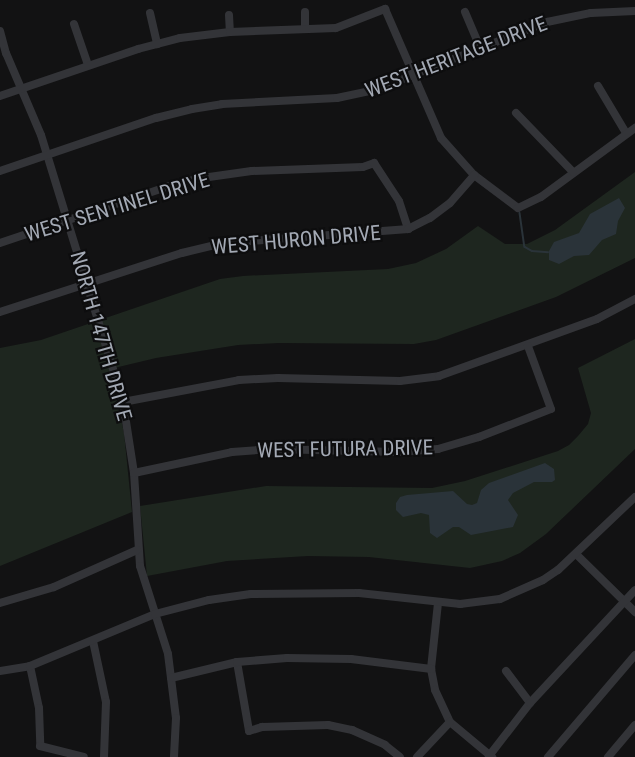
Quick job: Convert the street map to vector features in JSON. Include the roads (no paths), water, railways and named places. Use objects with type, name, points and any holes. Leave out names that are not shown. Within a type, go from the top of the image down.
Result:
[{"type":"street","points":[[0,96],[157,44],[230,32],[336,28],[385,9],[441,138],[474,175],[518,208],[541,197],[626,132],[635,128]]},
{"type":"street","name":"WEST HERITAGE DRIVE","points":[[0,171],[156,118],[222,104],[337,98],[375,90],[480,47],[565,17],[599,12],[635,11]]},
{"type":"street","points":[[305,12],[305,29]]},
{"type":"street","points":[[465,12],[480,47]]},
{"type":"street","points":[[150,13],[157,44]]},
{"type":"street","points":[[229,15],[230,32]]},
{"type":"street","points":[[74,24],[88,65]]},
{"type":"street","name":"NORTH 147TH DRIVE","points":[[0,31],[47,155],[123,402],[134,473],[137,550],[144,585],[168,654],[176,718],[174,757]]},
{"type":"street","points":[[598,86],[626,132]]},
{"type":"street","points":[[516,113],[573,172]]},
{"type":"street","name":"WEST SENTINEL DRIVE","points":[[0,243],[202,178],[252,171],[363,167],[374,163],[399,201],[408,229]]},
{"type":"street","name":"WEST HURON DRIVE","points":[[0,312],[182,253],[223,243],[408,229],[430,218],[450,203],[474,175]]},
{"type":"street","points":[[123,402],[239,380],[420,379],[439,376],[528,346],[597,319],[635,299]]},
{"type":"street","name":"WEST FUTURA DRIVE","points":[[134,473],[232,453],[272,449],[398,452],[438,449],[479,437],[551,409],[528,346]]},
{"type":"street","points":[[0,670],[30,666],[155,614],[209,600],[287,592],[359,593],[438,603],[478,603],[522,591],[543,580],[576,554],[635,497]]},
{"type":"street","points":[[0,603],[54,587],[137,550]]},
{"type":"street","points":[[576,554],[635,612]]},
{"type":"street","points":[[438,603],[431,669],[435,690],[450,722],[490,756],[530,703],[635,590]]},
{"type":"street","points":[[93,641],[106,702],[104,757]]},
{"type":"street","points":[[548,757],[635,655]]},
{"type":"street","points":[[171,678],[237,662],[287,658],[351,659],[431,669]]},
{"type":"street","points":[[237,662],[249,732],[262,727],[328,725],[352,730],[385,745],[400,757]]},
{"type":"street","points":[[30,666],[39,708],[40,746],[84,757]]},
{"type":"street","points":[[506,671],[530,703]]},
{"type":"street","points":[[417,757],[450,722]]},
{"type":"street","points":[[608,757],[635,725]]},
{"type":"waterway","points":[[520,213],[525,247],[532,251],[548,252]]}]
